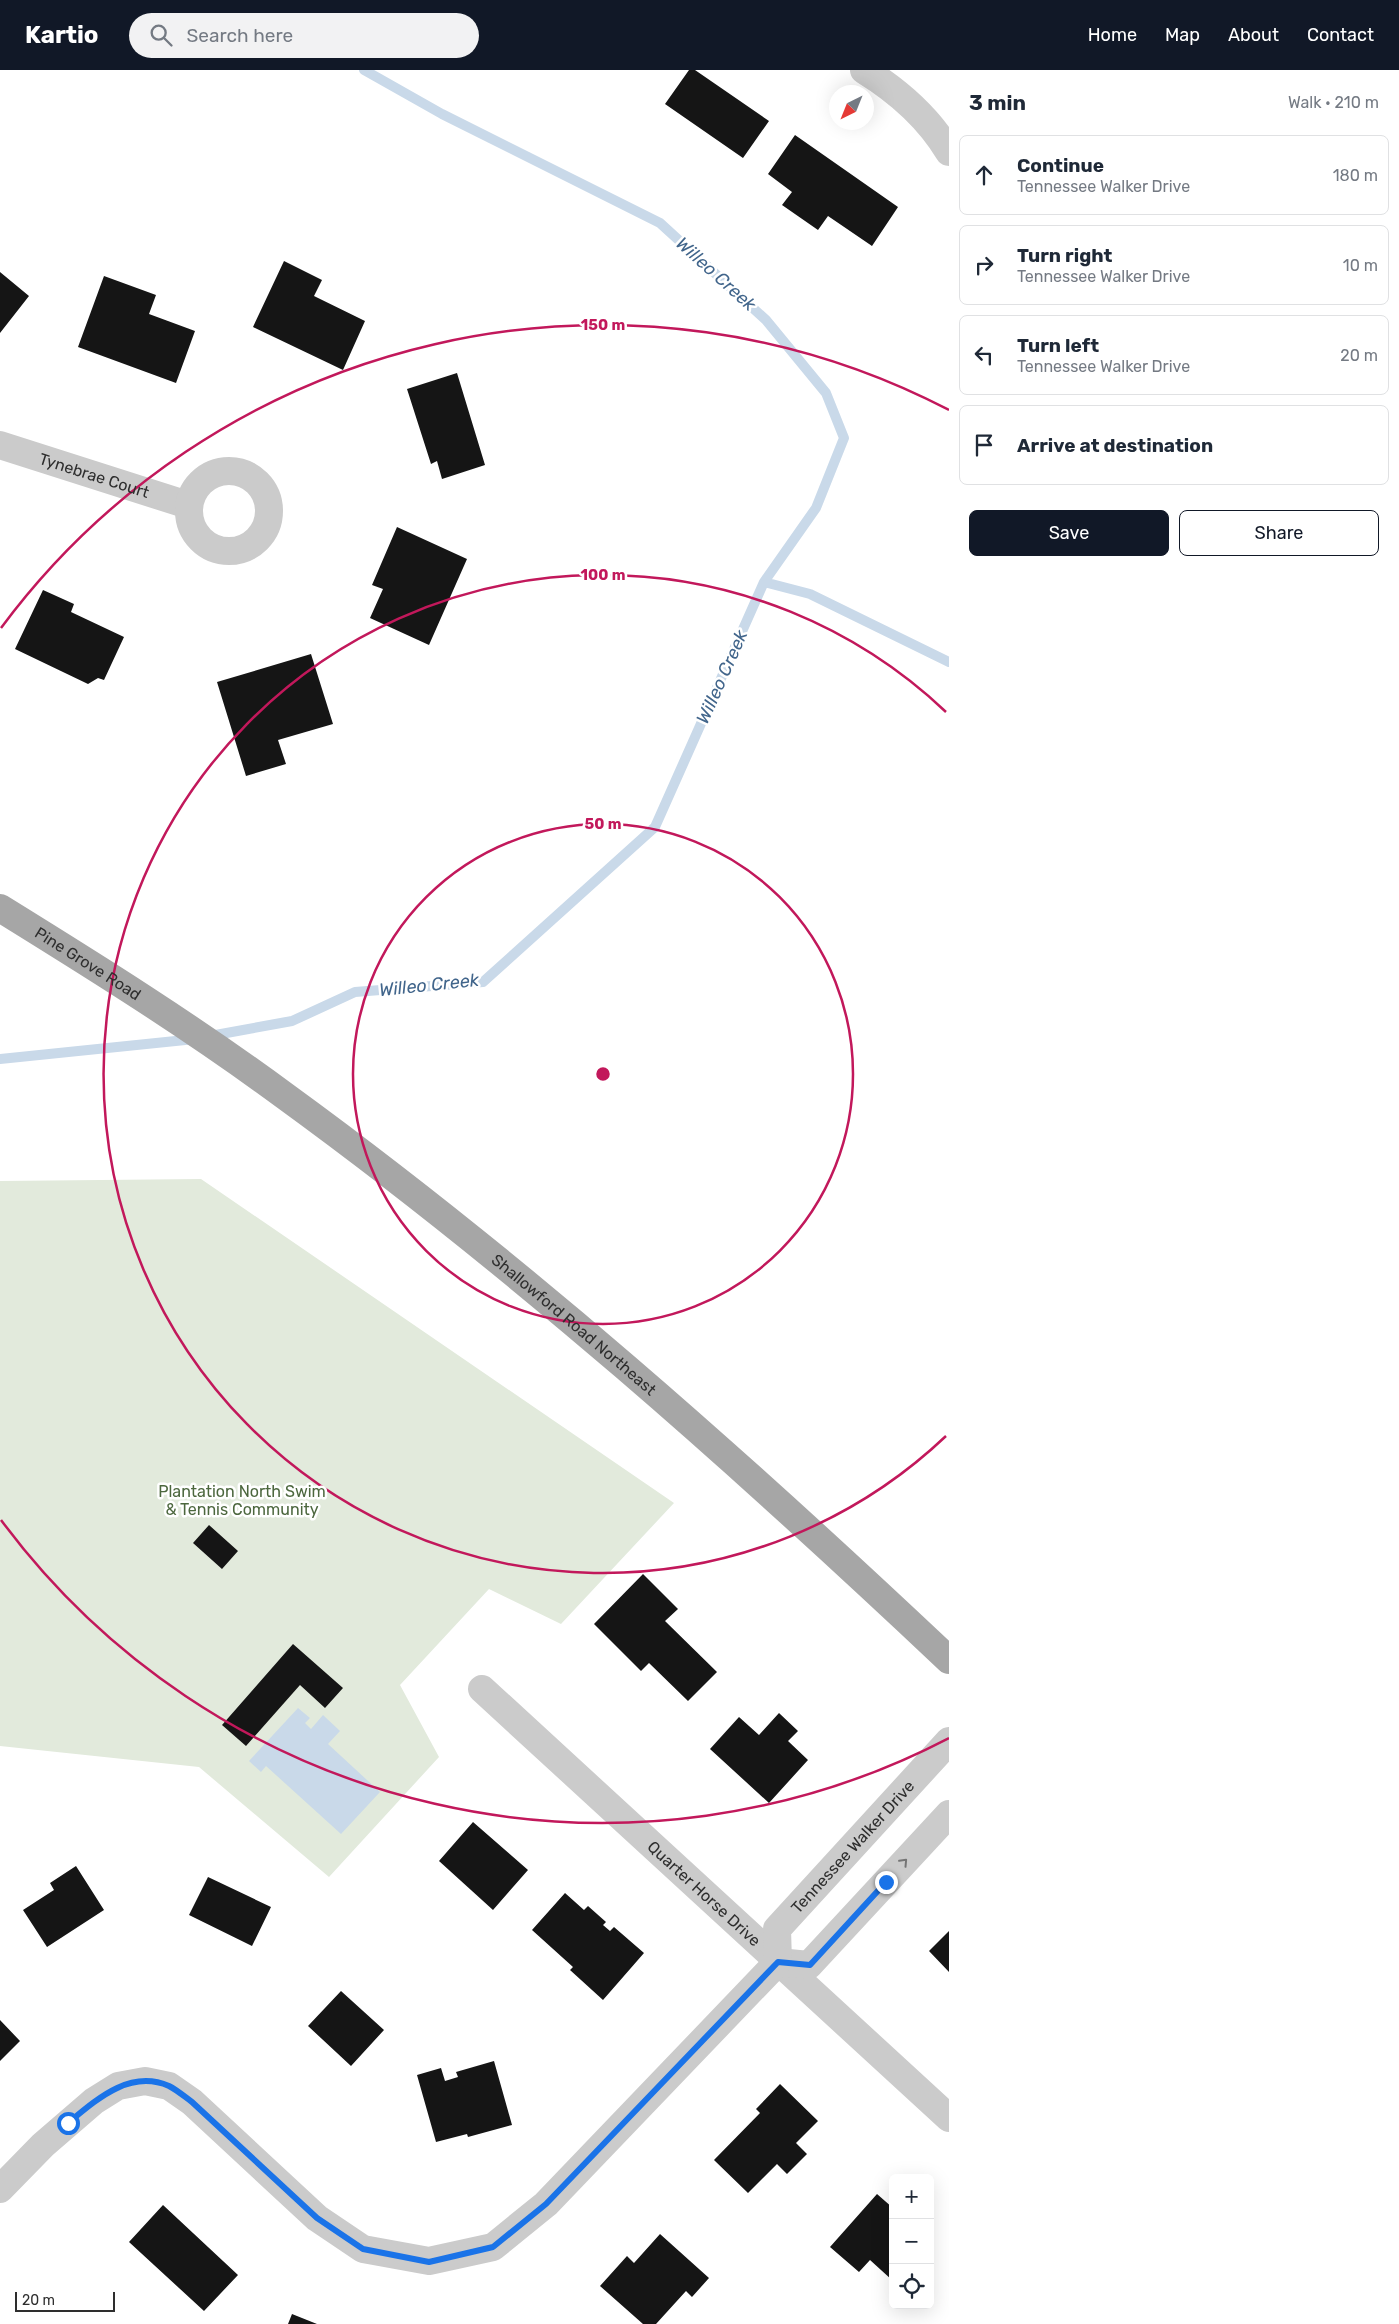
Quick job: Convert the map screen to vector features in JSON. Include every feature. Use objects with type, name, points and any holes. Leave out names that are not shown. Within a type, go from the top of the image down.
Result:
[{"type":"main road","name":"Pine Grove Road","points":[[0,908],[175,1019]]},
{"type":"main road","name":"Shallowford Road Northeast","points":[[175,1019],[284,1094],[381,1167],[487,1251],[631,1373],[827,1545],[949,1660]]},
{"type":"street","points":[[864,70],[886,83],[916,109],[942,139],[949,152]]},
{"type":"street","name":"Tynebrae Court","points":[[0,445],[188,505]]},
{"type":"street","name":"Quarter Horse Drive","points":[[482,1690],[949,2118]]},
{"type":"street","name":"Tennessee Walker Drive","points":[[778,1962],[778,1929],[949,1741]]},
{"type":"street","points":[[0,2189],[43,2145],[94,2101],[118,2086],[145,2081],[169,2086],[192,2102],[317,2218],[363,2249],[429,2262],[493,2247],[546,2204],[778,1962],[810,1965],[949,1814]]},
{"type":"green space","name":"Plantation North Swim & Tennis Community","points":[[201,1179],[674,1503],[561,1624],[489,1589],[400,1685],[439,1757],[329,1877],[199,1767],[0,1746],[0,1181]]},
{"type":"water","points":[[298,1708],[310,1718],[305,1723],[311,1729],[323,1715],[340,1731],[328,1744],[380,1792],[341,1834],[266,1766],[261,1772],[249,1761]]},
{"type":"building","points":[[689,70],[695,70],[769,121],[743,158],[665,104]]},
{"type":"building","points":[[795,135],[898,207],[872,246],[828,216],[818,230],[782,205],[792,192],[768,174]]},
{"type":"building","points":[[284,261],[322,280],[314,296],[365,321],[343,370],[253,327]]},
{"type":"building","points":[[0,272],[29,296],[0,333]]},
{"type":"building","points":[[104,276],[156,295],[149,314],[195,331],[176,383],[78,347]]},
{"type":"building","points":[[457,373],[485,465],[442,479],[437,461],[431,464],[407,389]]},
{"type":"building","points":[[397,527],[467,559],[429,645],[370,618],[383,589],[372,585]]},
{"type":"building","points":[[43,590],[74,604],[71,612],[124,637],[104,680],[98,678],[88,684],[15,649]]},
{"type":"building","points":[[311,654],[333,724],[278,740],[286,764],[246,776],[217,682]]},
{"type":"building","points":[[209,1525],[238,1551],[222,1569],[193,1543]]},
{"type":"building","points":[[643,1574],[678,1609],[665,1621],[717,1672],[688,1701],[649,1663],[641,1671],[594,1624]]},
{"type":"building","points":[[293,1644],[343,1688],[325,1708],[300,1685],[246,1746],[222,1725]]},
{"type":"building","points":[[779,1713],[798,1731],[788,1741],[808,1760],[769,1803],[710,1749],[739,1717],[759,1735]]},
{"type":"building","points":[[473,1822],[528,1870],[493,1910],[439,1861]]},
{"type":"building","points":[[76,1866],[104,1910],[47,1947],[23,1910],[54,1890],[50,1883]]},
{"type":"building","points":[[208,1877],[271,1907],[252,1946],[189,1915]]},
{"type":"building","points":[[565,1893],[584,1910],[588,1906],[606,1922],[603,1925],[610,1931],[614,1927],[644,1953],[603,2000],[570,1970],[573,1967],[532,1930]]},
{"type":"building","points":[[949,1931],[949,1972],[929,1951]]},
{"type":"building","points":[[341,1991],[384,2030],[351,2066],[308,2026]]},
{"type":"building","points":[[0,2020],[20,2041],[0,2061]]},
{"type":"building","points":[[494,2061],[512,2125],[468,2137],[467,2134],[436,2142],[417,2075],[441,2068],[445,2081],[458,2077],[456,2072]]},
{"type":"building","points":[[780,2084],[818,2121],[796,2143],[807,2154],[787,2174],[777,2164],[748,2193],[714,2160],[760,2113],[756,2109]]},
{"type":"building","points":[[877,2194],[889,2204],[889,2277],[870,2260],[859,2272],[830,2247]]},
{"type":"building","points":[[163,2205],[238,2275],[204,2311],[129,2242]]},
{"type":"building","points":[[660,2234],[709,2278],[692,2297],[686,2291],[656,2324],[643,2324],[600,2286],[627,2256],[634,2263]]},
{"type":"building","points":[[292,2314],[317,2324],[288,2324]]},
{"type":"waterway","name":"Willeo Creek","points":[[210,1036],[292,1021],[355,992],[483,982],[655,827],[764,582],[816,508],[844,438],[826,393],[766,320],[660,223],[442,114],[364,70]]},
{"type":"waterway","points":[[764,582],[810,594],[949,662]]},
{"type":"waterway","name":"Willeo Creek","points":[[0,1059],[195,1039]]},
{"type":"route","points":[[68,2123],[94,2101],[118,2086],[145,2081],[169,2086],[192,2102],[317,2218],[363,2249],[429,2262],[493,2247],[546,2204],[778,1962],[810,1965],[886,1882]]}]
